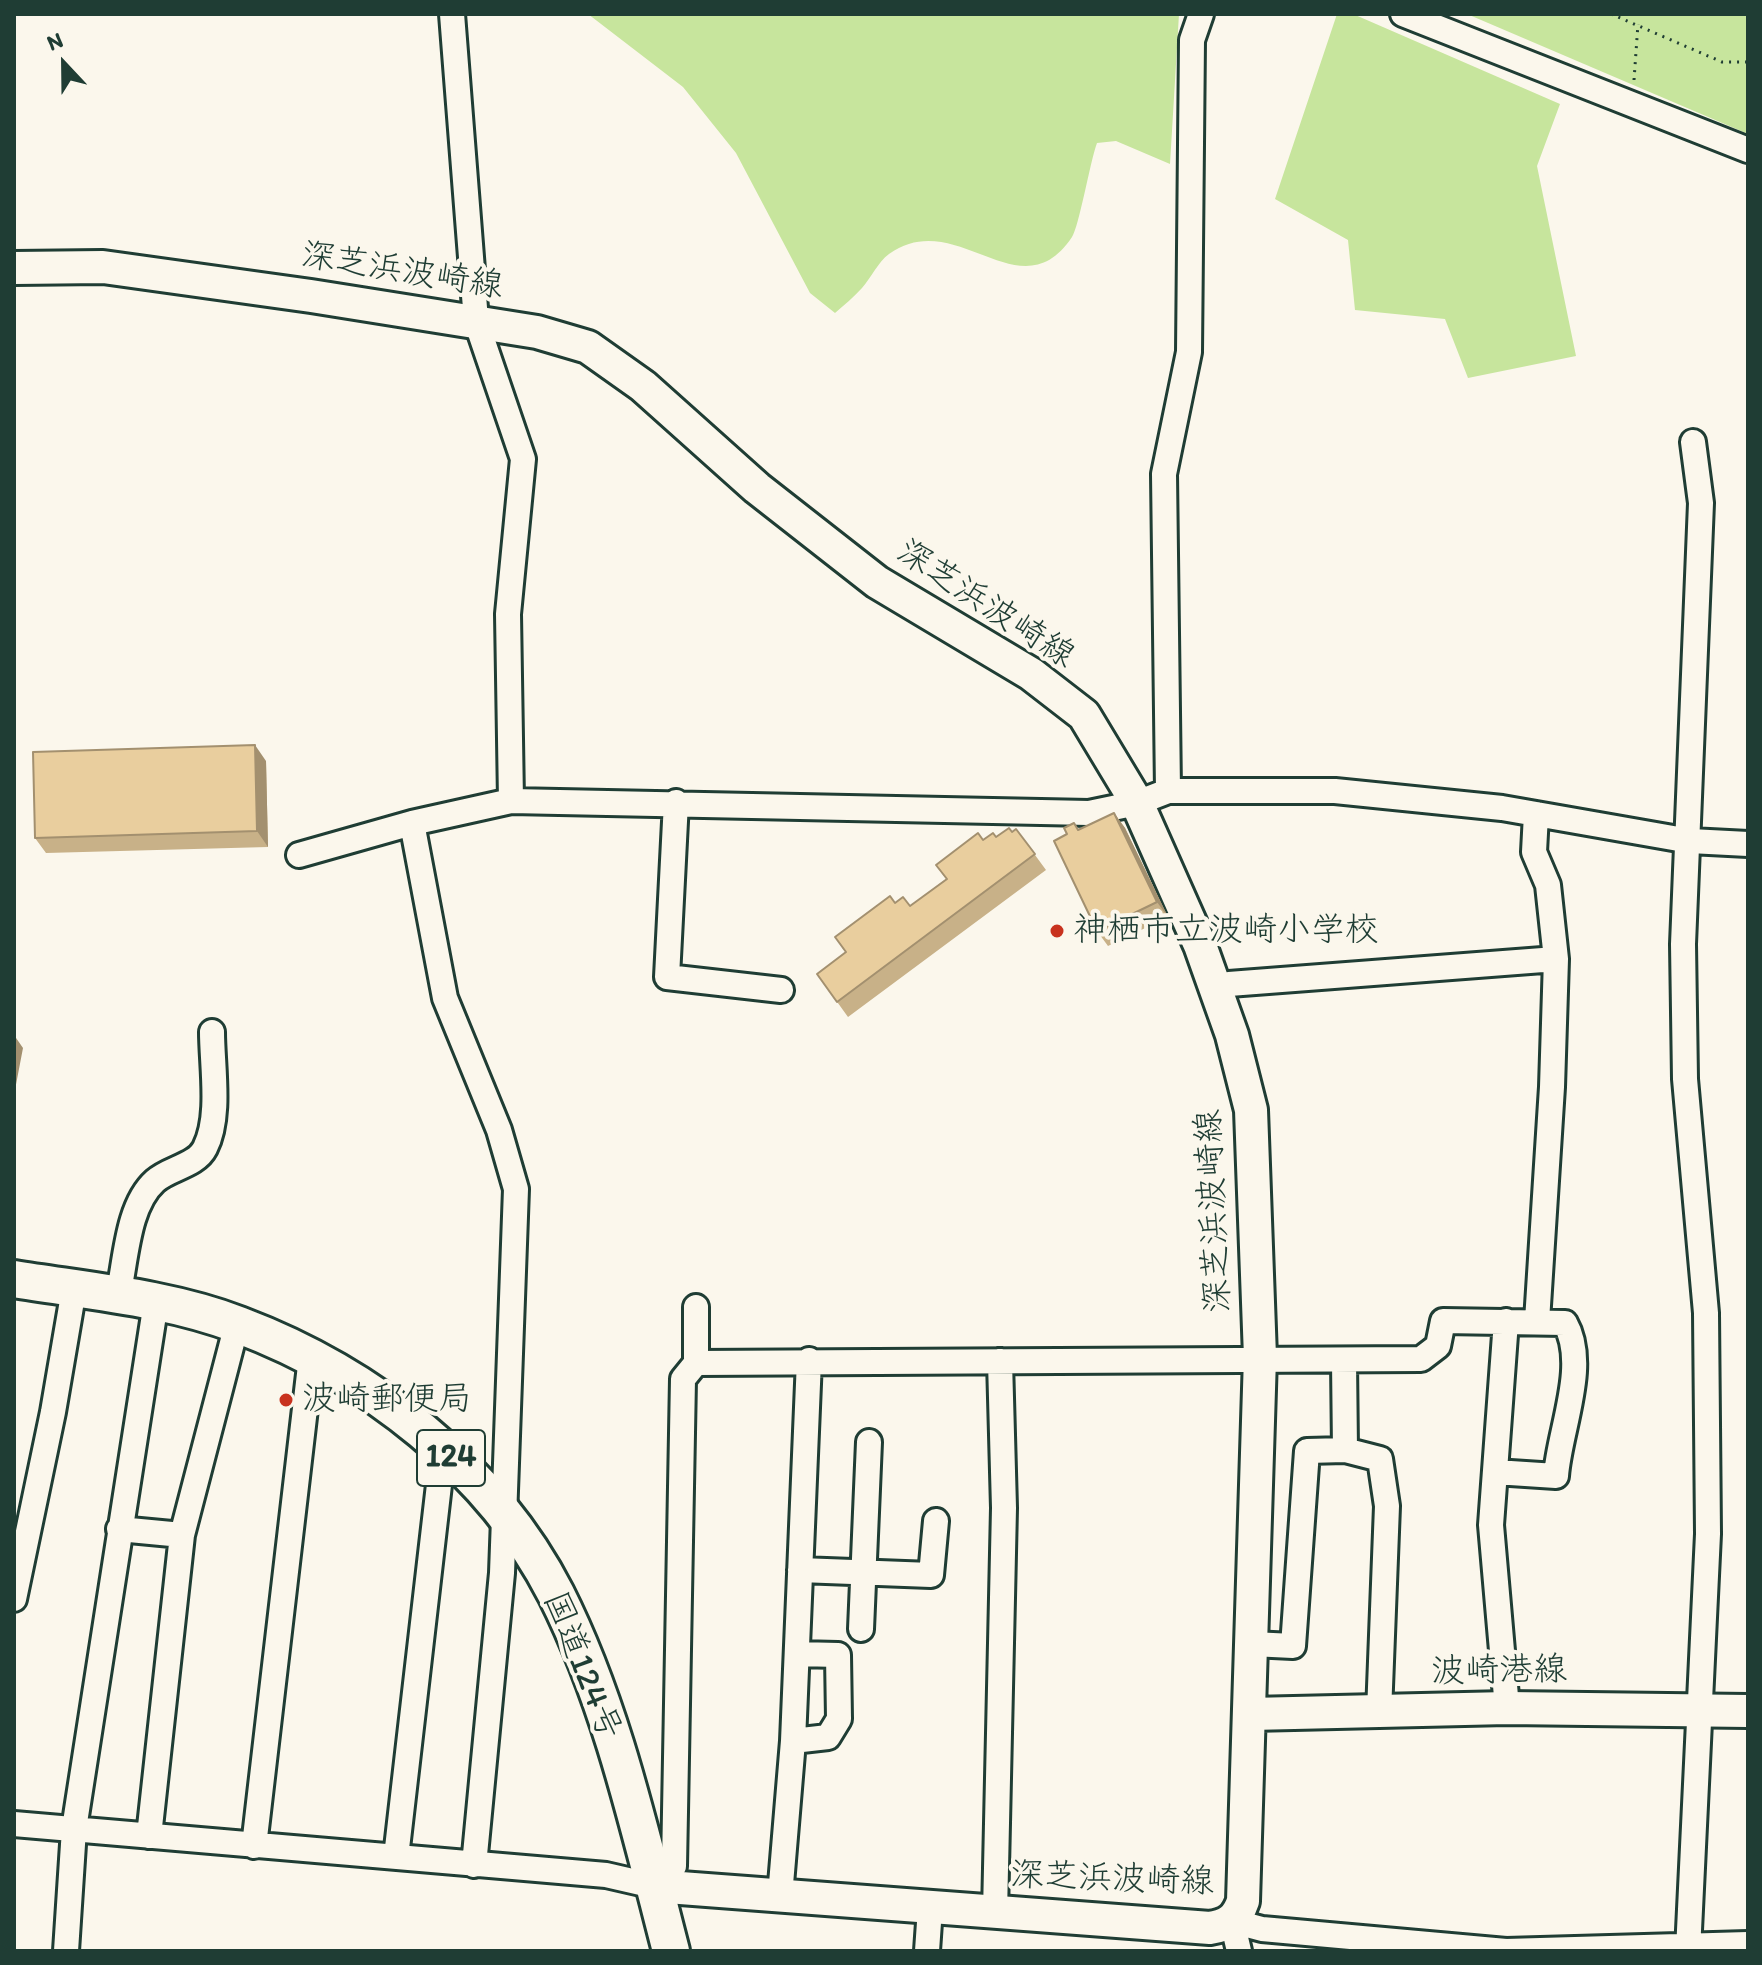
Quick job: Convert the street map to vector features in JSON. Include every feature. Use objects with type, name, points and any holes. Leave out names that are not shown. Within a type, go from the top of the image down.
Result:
[{"type":"highway","name":"国道124号","points":[[14,1279],[156,1302],[237,1324],[311,1357],[404,1416],[443,1450],[503,1516],[554,1590],[573,1629],[608,1728],[671,1951]]},
{"type":"main road","name":"深芝浜波崎線","points":[[14,268],[103,267],[476,321],[537,332],[588,347],[643,386],[757,488],[877,582],[1031,674],[1084,715],[1137,803],[1200,945],[1251,1110],[1260,1357],[1251,1714],[1243,1901],[1236,1936],[1210,1928],[654,1886]]},
{"type":"main road","name":"波崎港線","points":[[1251,1714],[1507,1708],[1748,1711]]},
{"type":"street","points":[[452,14],[476,321],[523,459],[508,614],[511,801]]},
{"type":"street","points":[[1168,791],[1164,474],[1189,352],[1192,40],[1201,14]]},
{"type":"street","points":[[1403,14],[1748,150]]},
{"type":"street","points":[[1688,1947],[1708,1534],[1707,1345],[1685,1079],[1683,944],[1690,841],[1701,503],[1693,442]]},
{"type":"street","points":[[299,855],[412,823],[511,801],[676,802],[1089,813],[1137,803],[1168,791],[1335,791],[1423,798],[1690,841],[1748,844]]},
{"type":"street","points":[[676,802],[667,977],[781,990]]},
{"type":"street","points":[[1536,814],[1534,852],[1548,885],[1556,959],[1552,1087],[1537,1321]]},
{"type":"street","points":[[412,823],[445,998],[499,1130],[516,1189],[502,1573],[474,1865]]},
{"type":"street","points":[[1215,988],[1229,984],[1556,959]]},
{"type":"street","points":[[118,1296],[137,1210],[144,1194],[155,1180],[198,1157],[210,1135],[212,1032]]},
{"type":"street","points":[[14,1599],[53,1412],[74,1289]]},
{"type":"street","points":[[66,1951],[74,1829],[156,1302]]},
{"type":"street","points":[[14,1824],[618,1877],[654,1886],[674,1866],[683,1379],[696,1363],[696,1307]]},
{"type":"street","points":[[696,1363],[1260,1357],[1344,1361],[1421,1359],[1438,1346],[1443,1321],[1565,1323],[1571,1334],[1572,1402],[1558,1447],[1556,1476],[1495,1472]]},
{"type":"street","points":[[1506,1321],[1491,1525],[1507,1708]]},
{"type":"street","points":[[149,1836],[182,1535],[237,1324]]},
{"type":"street","points":[[254,1846],[311,1357]]},
{"type":"street","points":[[780,1896],[793,1741],[809,1360]]},
{"type":"street","points":[[995,1913],[1004,1508],[1000,1361]]},
{"type":"street","points":[[1344,1361],[1345,1450]]},
{"type":"street","points":[[861,1629],[869,1442]]},
{"type":"street","points":[[396,1857],[443,1450]]},
{"type":"street","points":[[1252,1644],[1293,1646],[1307,1451],[1345,1450],[1380,1459],[1387,1506],[1379,1713]]},
{"type":"street","points":[[800,1570],[931,1575],[936,1521]]},
{"type":"street","points":[[119,1529],[182,1535]]},
{"type":"street","points":[[793,1741],[828,1737],[839,1719],[838,1655],[797,1654]]},
{"type":"street","points":[[927,1951],[930,1908]]},
{"type":"street","points":[[1236,1936],[1262,1929],[1506,1951],[1748,1944]]},
{"type":"path","points":[[1611,14],[1638,23],[1722,62],[1748,62]]},
{"type":"path","points":[[1633,93],[1638,23]]},
{"type":"green space","points":[[588,14],[1179,14],[1170,164],[1116,141],[1097,143],[1075,231],[1052,258],[1031,266],[1009,264],[939,242],[914,242],[885,257],[862,288],[835,313],[810,293],[736,153],[683,87]]},
{"type":"green space","points":[[1337,14],[1353,14],[1560,104],[1537,166],[1576,356],[1468,378],[1445,319],[1355,310],[1348,240],[1275,199]]},
{"type":"green space","points":[[1467,14],[1748,14],[1748,134]]},
{"type":"building","points":[[255,745],[257,831],[35,838],[33,752]]},
{"type":"building","points":[[1114,813],[1157,902],[1097,931],[1054,841],[1067,834],[1064,828],[1074,823],[1078,830]]},
{"type":"building","points":[[1009,828],[1012,832],[1016,829],[1035,854],[837,1002],[817,974],[846,952],[835,937],[890,896],[895,903],[903,897],[910,906],[947,879],[936,865],[978,833],[983,840],[993,833],[996,837]]},
{"type":"place","name":"神栖市立波崎小学校","points":[[1057,931]]},
{"type":"place","name":"波崎郵便局","points":[[286,1400]]}]
